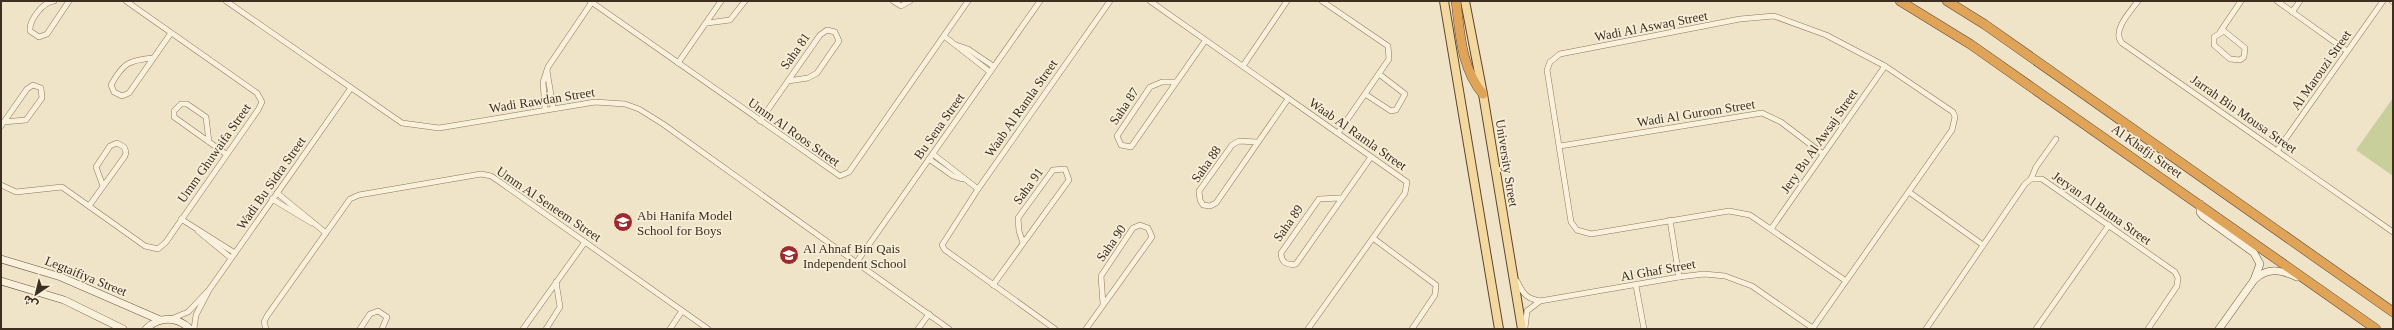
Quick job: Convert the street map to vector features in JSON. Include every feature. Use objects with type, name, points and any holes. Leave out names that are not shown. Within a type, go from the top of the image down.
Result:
[{"type":"highway","points":[[1456,1],[1465,62],[1474,82],[1483,94]]},
{"type":"highway","name":"Al Khafji Street","points":[[1900,1],[1970,44],[2376,329]]},
{"type":"highway","name":"Al Khafji Street","points":[[1946,1],[1984,24],[2393,312]]},
{"type":"main road","points":[[1444,1],[1500,329]]},
{"type":"main road","name":"University Street","points":[[1465,1],[1483,94],[1523,329]]},
{"type":"street","points":[[54,1],[44,5],[31,23],[30,31],[40,38],[47,34],[69,1]]},
{"type":"street","name":"Umm Ghuwaifa Street","points":[[1,184],[16,192],[59,186],[145,246],[152,249],[161,247],[261,106],[261,97],[126,1]]},
{"type":"street","name":"Wadi Rawdan Street","points":[[226,1],[402,123],[426,128],[439,128],[553,107],[595,102],[625,104],[650,115],[949,329]]},
{"type":"street","points":[[678,63],[722,1]]},
{"type":"street","points":[[707,23],[730,20],[745,1]]},
{"type":"street","points":[[893,1],[901,6],[910,1]]},
{"type":"street","name":"Umm Al Roos Street","points":[[545,109],[543,82],[547,69],[591,2],[835,174],[844,175],[968,1]]},
{"type":"street","name":"Bu Sena Street","points":[[856,263],[1040,1]]},
{"type":"street","name":"Waab Al Ramla Street","points":[[1055,329],[993,286],[945,250],[942,245],[978,189],[1110,1]]},
{"type":"street","name":"Waab Al Ramla Street","points":[[1150,1],[1407,182],[1407,188],[1308,329]]},
{"type":"street","points":[[1242,66],[1287,1]]},
{"type":"street","points":[[1322,1],[1388,46],[1389,58],[1338,133]]},
{"type":"street","name":"Jarrah Bin Mousa Street","points":[[2138,1],[2121,26],[2118,35],[2119,40],[2393,232]]},
{"type":"street","points":[[2220,32],[2228,33],[2242,43],[2245,48],[2244,57],[2235,60],[2214,45],[2214,37],[2220,32],[2241,1]]},
{"type":"street","points":[[2277,1],[2347,51]]},
{"type":"street","points":[[2292,12],[2300,1]]},
{"type":"street","name":"Al Marouzi Street","points":[[2277,151],[2383,1]]},
{"type":"street","name":"Wadi Al Aswaq Street","points":[[1814,329],[1952,130],[1955,116],[1948,108],[1885,66],[1826,34],[1774,16],[1740,20],[1560,54],[1550,62],[1547,70],[1571,222],[1577,230],[1591,234],[1729,211],[1750,215],[1846,281]]},
{"type":"street","name":"Saha 81","points":[[760,121],[788,81],[823,32],[827,30],[835,32],[839,41],[817,73],[808,78],[788,81]]},
{"type":"street","points":[[153,58],[130,61],[112,85],[114,92],[122,96],[129,93],[171,33]]},
{"type":"street","points":[[944,36],[990,72]]},
{"type":"street","name":"Saha 87","points":[[1175,82],[1162,82],[1150,87],[1117,136],[1121,145],[1131,147],[1205,41]]},
{"type":"street","points":[[956,45],[968,49],[994,66]]},
{"type":"street","name":"Jery Bu Al Awsaj Street","points":[[1771,229],[1885,66]]},
{"type":"street","points":[[547,69],[553,107]]},
{"type":"street","points":[[1365,94],[1391,111],[1396,110],[1405,94],[1378,74]]},
{"type":"street","points":[[33,85],[41,88],[42,98],[26,120],[2,124],[27,89],[33,85]]},
{"type":"street","name":"Wadi Bu Sidra Street","points":[[194,329],[196,316],[209,290],[351,88]]},
{"type":"street","name":"Saha 88","points":[[1257,142],[1239,141],[1232,145],[1200,192],[1200,200],[1203,205],[1210,206],[1216,203],[1288,99]]},
{"type":"street","points":[[209,142],[206,117],[187,104],[181,104],[174,111],[174,117],[209,142],[226,154]]},
{"type":"street","name":"Wadi Al Guroon Street","points":[[1560,146],[1762,113],[1781,122],[1823,154]]},
{"type":"street","points":[[2031,179],[2036,167],[2056,139]]},
{"type":"street","points":[[89,206],[103,186],[126,152],[124,147],[117,143],[110,146],[96,167],[103,186]]},
{"type":"street","points":[[933,154],[978,189]]},
{"type":"street","name":"Saha 89","points":[[1341,198],[1319,199],[1281,253],[1281,259],[1284,263],[1291,265],[1296,264],[1371,157]]},
{"type":"street","points":[[928,159],[953,176],[965,180]]},
{"type":"street","name":"Saha 91","points":[[993,286],[1068,180],[1065,169],[1053,170],[1018,218],[1019,231],[1023,243]]},
{"type":"street","name":"Umm Al Seneem Street","points":[[266,329],[264,322],[267,316],[347,202],[354,197],[481,174],[495,178],[708,329]]},
{"type":"street","name":"Jeryan Al Butna Street","points":[[1926,329],[2024,184],[2031,179],[2042,180],[2175,272],[2178,278],[2178,286],[2148,329]]},
{"type":"street","points":[[1909,192],[1983,245]]},
{"type":"street","points":[[276,193],[303,213],[312,223]]},
{"type":"street","points":[[272,199],[326,233]]},
{"type":"street","points":[[2200,204],[2200,212],[2203,216],[2258,258],[2260,264],[2254,280],[2219,329]]},
{"type":"street","name":"Umm Ghuwaifa Street","points":[[181,219],[198,230],[231,258]]},
{"type":"street","points":[[1670,220],[1679,277]]},
{"type":"street","name":"Saha 90","points":[[1086,329],[1152,237],[1148,228],[1140,225],[1133,228],[1101,276],[1103,304]]},
{"type":"street","points":[[2036,329],[2109,225]]},
{"type":"street","name":"Umm Ghuwaifa Street","points":[[198,230],[207,234],[235,253]]},
{"type":"street","points":[[1373,238],[1436,285],[1435,295],[1412,329]]},
{"type":"street","points":[[523,329],[585,242]]},
{"type":"street","name":"Legtaifiya Street","points":[[1,259],[61,276],[160,320]]},
{"type":"street","points":[[2254,280],[2264,272],[2275,270],[2311,283]]},
{"type":"street","points":[[1513,273],[1523,294],[1528,298],[1540,301]]},
{"type":"street","name":"Al Ghaf Street","points":[[1540,301],[1704,274],[1732,278],[1752,286],[1814,329]]},
{"type":"street","points":[[1,281],[59,299],[123,329]]},
{"type":"street","points":[[546,329],[560,307],[556,282]]},
{"type":"street","points":[[1636,286],[1644,329]]},
{"type":"street","name":"Wadi Bu Sidra Street","points":[[171,319],[188,312],[209,290]]},
{"type":"street","points":[[1523,329],[1527,311],[1540,301]]},
{"type":"street","points":[[360,329],[370,314],[378,311],[387,317],[382,329]]},
{"type":"street","points":[[670,329],[682,311]]},
{"type":"street","points":[[918,329],[929,314]]},
{"type":"street","points":[[146,329],[160,320],[171,319],[182,323],[190,329]]},
{"type":"green space","points":[[2393,98],[2393,176],[2356,150]]},
{"type":"place","name":"Abi Hanifa Model School for Boys","points":[[623,222]]},
{"type":"place","name":"Al Ahnaf Bin Qais Independent School","points":[[789,255]]}]
